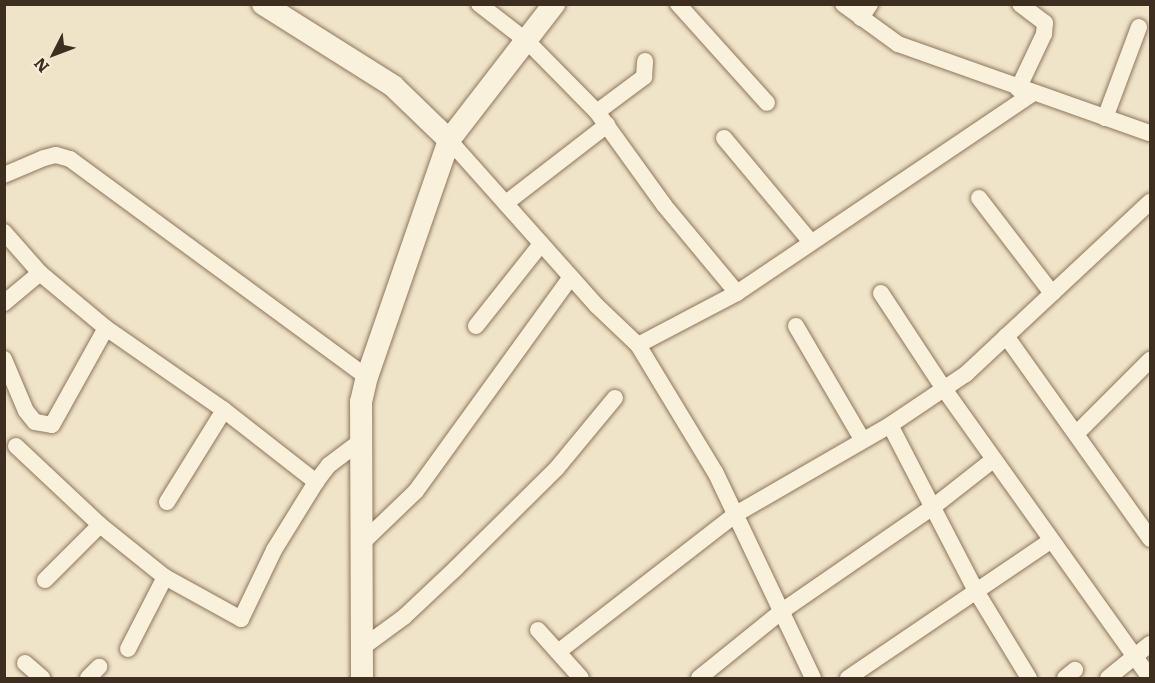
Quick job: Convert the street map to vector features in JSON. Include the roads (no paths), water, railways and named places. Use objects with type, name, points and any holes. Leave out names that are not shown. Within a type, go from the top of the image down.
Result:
[{"type":"main road","points":[[263,4],[393,86],[449,141]]},
{"type":"main road","points":[[362,678],[363,647],[359,604],[362,543],[361,402],[367,377],[449,141],[528,42],[554,4]]},
{"type":"street","points":[[479,4],[528,42],[602,118],[664,205],[737,293]]},
{"type":"street","points":[[678,4],[767,103]]},
{"type":"street","points":[[843,4],[865,11],[898,44],[1150,134]]},
{"type":"street","points":[[638,345],[737,293],[1025,91],[1044,34],[1045,23],[1020,4]]},
{"type":"street","points":[[1105,118],[1139,27]]},
{"type":"street","points":[[506,203],[602,118],[644,77],[645,61]]},
{"type":"street","points":[[724,138],[810,241]]},
{"type":"street","points":[[449,141],[571,277],[638,345],[736,514],[813,678]]},
{"type":"street","points":[[4,175],[56,155],[70,159],[367,377]]},
{"type":"street","points":[[979,198],[1052,293]]},
{"type":"street","points":[[558,652],[736,514],[862,439],[890,425],[944,389],[1006,336],[1150,202]]},
{"type":"street","points":[[4,232],[40,273],[106,328],[224,410],[316,482]]},
{"type":"street","points":[[476,326],[541,244]]},
{"type":"street","points":[[4,303],[40,273]]},
{"type":"street","points":[[362,543],[416,491],[571,277]]},
{"type":"street","points":[[881,292],[993,460],[1133,660],[1150,678]]},
{"type":"street","points":[[796,326],[862,439]]},
{"type":"street","points":[[4,358],[26,411],[35,422],[52,425],[106,328]]},
{"type":"street","points":[[1006,336],[1149,531]]},
{"type":"street","points":[[1076,434],[1150,360]]},
{"type":"street","points":[[363,647],[396,624],[456,568],[557,468],[615,398]]},
{"type":"street","points":[[167,502],[224,410]]},
{"type":"street","points":[[890,425],[976,591],[1029,678]]},
{"type":"street","points":[[16,446],[100,525],[165,577],[241,619],[274,550],[316,482],[329,465],[361,441]]},
{"type":"street","points":[[699,678],[782,611],[933,507],[993,460]]},
{"type":"street","points":[[45,580],[100,525]]},
{"type":"street","points":[[848,678],[1050,541]]},
{"type":"street","points":[[128,649],[165,577]]},
{"type":"street","points":[[538,630],[581,678]]},
{"type":"street","points":[[1108,678],[1150,644]]},
{"type":"street","points":[[25,663],[42,678]]}]
